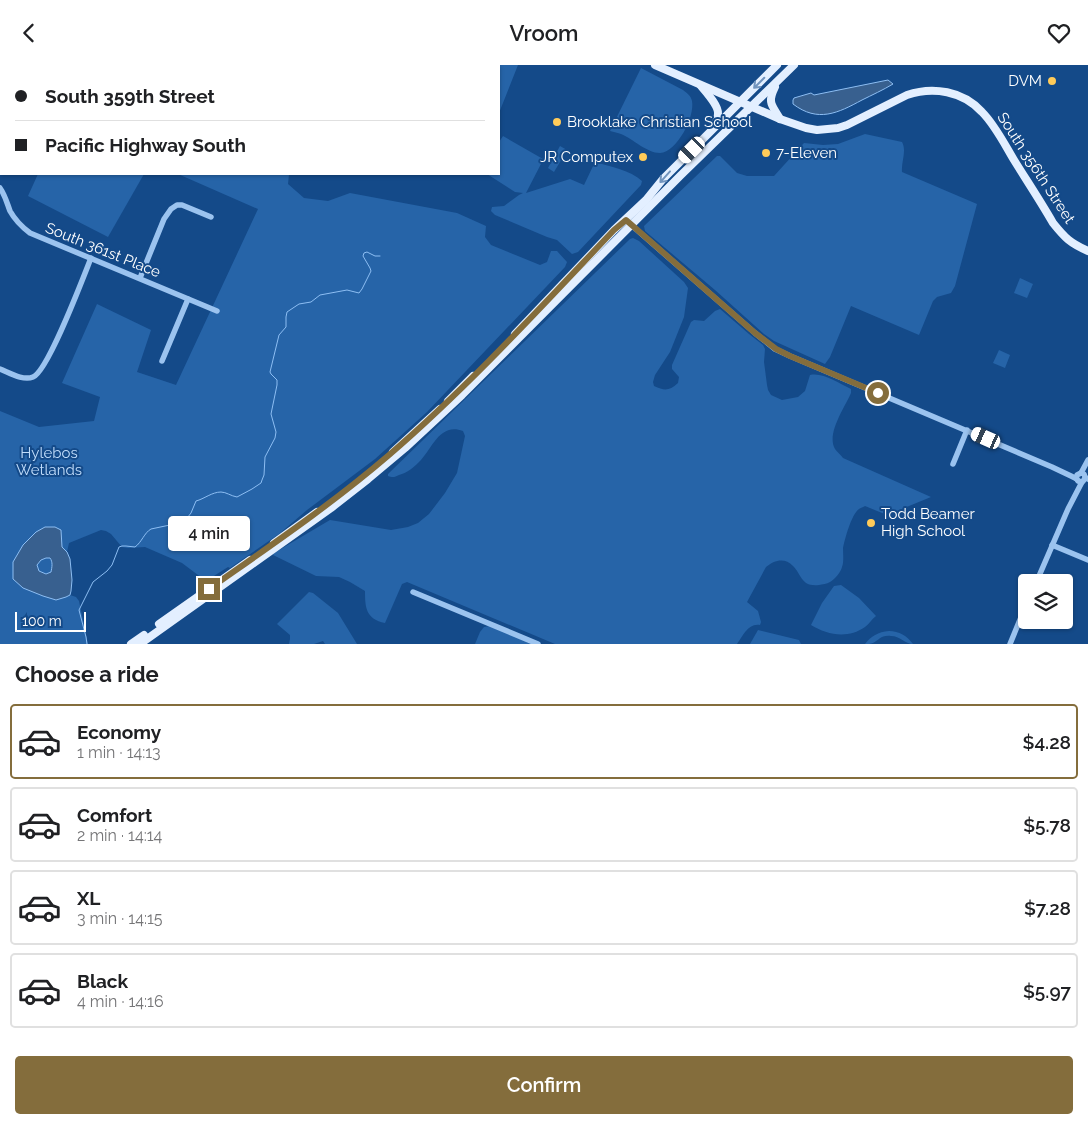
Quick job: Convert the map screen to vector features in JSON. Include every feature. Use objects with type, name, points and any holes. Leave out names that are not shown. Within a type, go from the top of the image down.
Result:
[{"type":"main road","name":"South 356th Street","points":[[655,65],[780,119],[817,130],[833,129],[847,125],[917,91],[936,90],[956,95],[983,112],[1053,223],[1063,236],[1073,244],[1088,251]]},
{"type":"main road","points":[[131,644],[320,510],[388,456],[466,384],[614,230],[629,222],[663,179],[777,65]]},
{"type":"main road","points":[[140,644],[331,508],[405,448],[462,395],[629,222],[794,65]]},
{"type":"main road","points":[[779,80],[770,98],[770,102],[780,119]]},
{"type":"main road","points":[[700,85],[718,110],[711,131]]},
{"type":"street","name":"South 361st Place","points":[[0,188],[11,213],[22,228],[34,235],[218,311]]},
{"type":"street","points":[[140,278],[164,219],[171,209],[176,205],[182,205],[211,217]]},
{"type":"street","points":[[629,222],[755,333],[776,349],[1052,467],[1082,478]]},
{"type":"street","points":[[0,369],[22,377],[33,377],[42,370],[57,340],[91,258]]},
{"type":"street","points":[[162,361],[188,299]]},
{"type":"street","points":[[953,464],[967,430]]},
{"type":"street","points":[[1040,574],[1088,461]]},
{"type":"street","points":[[1052,545],[1088,560]]},
{"type":"street","points":[[413,592],[538,644]]},
{"type":"street","points":[[1010,644],[1018,624]]},
{"type":"green space","points":[[500,65],[518,65],[500,110]]},
{"type":"green space","points":[[641,68],[683,90],[690,96],[692,101],[691,116],[684,133],[673,147],[660,153],[650,151],[626,136],[610,131]]},
{"type":"green space","points":[[865,134],[902,142],[904,149],[902,172],[977,204],[955,286],[951,293],[937,297],[933,301],[919,335],[851,306],[830,357],[825,364],[774,341],[764,334],[645,231],[644,226],[717,156],[720,156],[737,173],[747,176],[774,176],[804,143],[838,144]]},
{"type":"green space","points":[[503,136],[543,159],[526,193],[570,179],[584,185],[595,162],[632,174],[642,181],[641,185],[578,252],[572,254],[557,240],[495,215],[491,211],[492,207],[504,206],[523,193],[515,192],[489,175],[500,175],[500,140]]},
{"type":"green space","points":[[560,146],[567,150],[554,172],[548,168]]},
{"type":"green space","points":[[38,175],[143,175],[108,237],[28,196]]},
{"type":"green space","name":"Hylebos Wetlands","points":[[180,175],[289,175],[288,184],[304,198],[328,201],[350,193],[457,213],[486,226],[485,237],[491,245],[540,265],[547,262],[551,251],[557,251],[567,262],[565,267],[427,412],[375,459],[307,510],[279,534],[230,568],[228,567],[206,581],[182,563],[145,547],[122,547],[111,534],[101,530],[69,543],[67,552],[62,547],[61,541],[13,562],[66,597],[70,595],[76,597],[79,601],[88,644],[0,644],[0,411],[39,427],[94,421],[100,397],[62,383],[97,304],[151,330],[137,372],[176,385],[258,209]]},
{"type":"green space","points":[[633,238],[639,241],[684,282],[688,288],[684,317],[670,352],[655,375],[654,386],[667,389],[672,388],[678,383],[679,377],[672,369],[672,365],[691,322],[694,320],[704,321],[720,309],[763,345],[765,349],[764,362],[767,385],[771,395],[782,400],[798,397],[805,391],[810,375],[815,374],[851,389],[851,393],[835,428],[833,443],[835,449],[843,458],[931,497],[887,515],[865,506],[859,509],[853,516],[847,533],[843,548],[843,565],[839,573],[829,583],[813,585],[805,582],[796,569],[787,561],[776,561],[766,567],[747,602],[758,611],[760,625],[749,628],[737,644],[555,644],[407,582],[402,584],[385,623],[370,616],[365,603],[365,591],[339,577],[316,576],[273,555],[330,520],[391,530],[418,523],[429,514],[457,473],[465,436],[463,431],[448,430],[437,439],[424,457],[412,468],[395,477],[388,476],[388,474]]},
{"type":"green space","points":[[1020,278],[1033,284],[1027,298],[1014,293]]},
{"type":"green space","points":[[999,350],[1010,355],[1005,368],[993,363]]},
{"type":"green space","points":[[46,558],[50,558],[52,565],[51,572],[46,574],[39,571],[37,565]]},
{"type":"green space","points":[[841,585],[859,598],[876,616],[865,627],[845,634],[831,633],[811,625],[822,603],[834,586]]},
{"type":"green space","points":[[309,592],[313,593],[338,613],[357,644],[325,644],[323,641],[314,644],[289,644],[290,635],[277,624]]},
{"type":"green space","points":[[490,626],[533,644],[475,644],[484,627]]},
{"type":"green space","points":[[758,630],[799,640],[801,644],[750,644]]},
{"type":"green space","points":[[889,631],[902,635],[913,644],[894,636],[887,636],[875,642],[865,644],[875,635]]},
{"type":"shaded area","points":[[888,80],[893,84],[836,112],[819,115],[802,110],[793,104],[794,98],[811,93],[814,95]]},
{"type":"shaded area","points":[[45,527],[55,527],[61,530],[62,547],[70,559],[72,580],[70,595],[66,597],[56,600],[43,596],[23,588],[13,579],[13,562],[23,545],[36,532]],"holes":[[[50,558],[52,563],[51,572],[46,574],[39,571],[37,565],[41,560]]]},
{"type":"waterway","points":[[87,644],[79,610],[93,582],[112,565],[119,547],[135,547],[151,529],[184,522],[191,513],[196,501],[211,494],[223,492],[237,497],[261,483],[264,475],[265,457],[275,438],[276,432],[271,414],[277,380],[270,372],[279,335],[286,327],[287,312],[299,304],[311,302],[320,295],[347,290],[359,293],[371,271],[363,256],[364,253],[367,252],[380,256]]},
{"type":"place","name":"DVM","points":[[1052,81]]},
{"type":"place","name":"Brooklake Christian School","points":[[557,122]]},
{"type":"place","name":"7-Eleven","points":[[766,153]]},
{"type":"place","name":"JR Computex","points":[[643,157]]},
{"type":"place","name":"Todd Beamer High School","points":[[871,523]]},
{"type":"route","points":[[209,589],[320,510],[388,456],[466,384],[614,230],[626,220],[755,333],[776,349],[878,393]]}]
